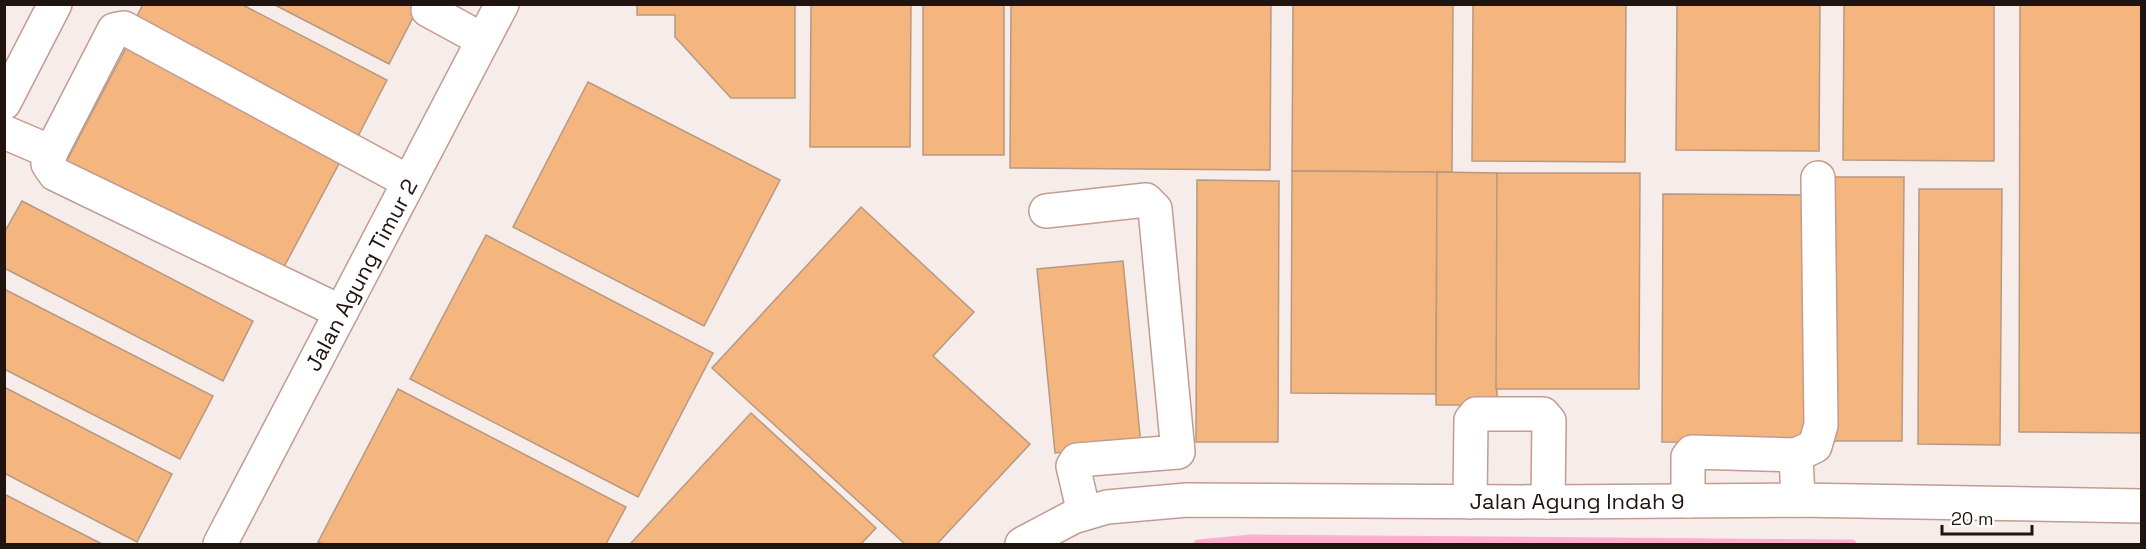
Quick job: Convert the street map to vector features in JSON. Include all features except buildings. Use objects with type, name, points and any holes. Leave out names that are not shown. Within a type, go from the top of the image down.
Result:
[{"type":"street","points":[[4,103],[55,4]]},
{"type":"street","name":"Jalan Agung Timur 2","points":[[220,544],[502,4]]},
{"type":"street","points":[[428,10],[483,40]]},
{"type":"street","points":[[341,312],[55,174],[48,164],[51,152],[114,30],[118,27],[410,182]]},
{"type":"street","points":[[4,132],[51,152]]},
{"type":"street","points":[[1688,501],[1688,457],[1692,452],[1796,455],[1815,446],[1821,425],[1818,178]]},
{"type":"street","points":[[1046,211],[1146,201],[1155,209],[1178,452],[1187,500]]},
{"type":"street","points":[[1470,502],[1471,420],[1476,414],[1543,414],[1549,421],[1548,502]]},
{"type":"street","points":[[1084,513],[1073,466],[1077,460],[1178,452]]},
{"type":"street","points":[[1796,455],[1798,500]]},
{"type":"street","name":"Jalan Agung Indah 9","points":[[1022,544],[1084,513],[1107,507],[1187,500],[1470,502],[1798,500],[2142,506]]},
{"type":"shaded area","points":[[5,5],[2141,5],[2141,544],[5,544]]},
{"type":"waterway","points":[[1198,544],[1251,539],[1852,544]]}]
